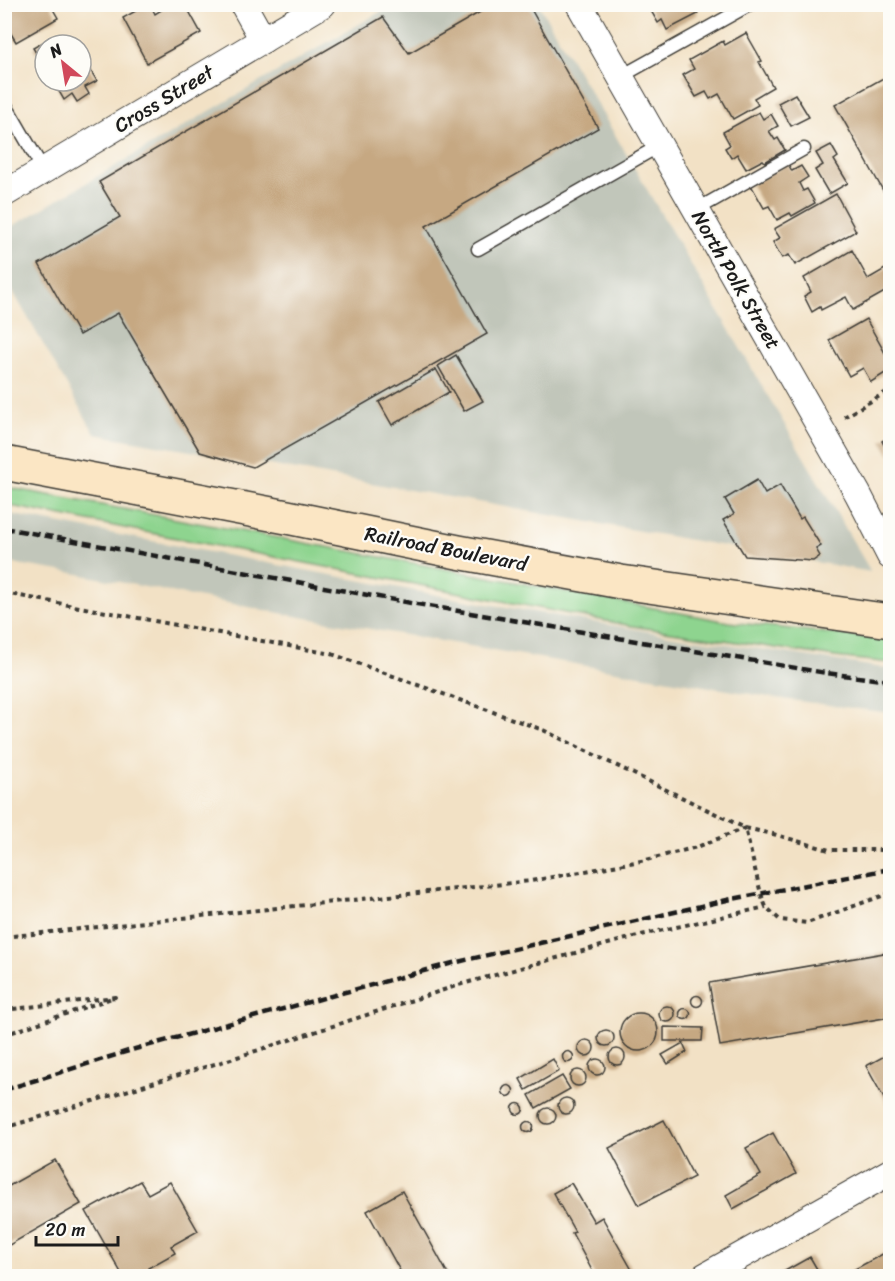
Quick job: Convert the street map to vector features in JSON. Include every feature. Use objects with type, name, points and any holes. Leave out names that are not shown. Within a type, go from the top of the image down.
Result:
[{"type":"street","points":[[243,4],[263,40]]},
{"type":"street","name":"Cross Street","points":[[4,194],[322,4]]},
{"type":"street","name":"North Polk Street","points":[[579,4],[822,429],[891,556]]},
{"type":"street","name":"Railroad Boulevard","points":[[4,463],[621,582],[891,621]]},
{"type":"street","points":[[705,1276],[891,1172]]},
{"type":"lane","points":[[620,77],[751,4]]},
{"type":"lane","points":[[4,102],[44,171]]},
{"type":"lane","points":[[478,249],[660,146]]},
{"type":"lane","points":[[696,210],[804,149]]},
{"type":"path","points":[[822,429],[891,390]]},
{"type":"path","points":[[4,593],[332,654],[543,730],[745,828],[830,850],[891,850]]},
{"type":"path","points":[[745,828],[761,894],[766,907],[780,920],[807,923],[891,894]]},
{"type":"path","points":[[4,937],[531,881],[646,860],[697,847],[745,828]]},
{"type":"path","points":[[4,1128],[228,1060],[462,984],[641,935],[766,907]]},
{"type":"path","points":[[4,1010],[114,997],[4,1035]]},
{"type":"shaded area","points":[[392,5],[539,5],[871,572],[95,434],[5,278],[4,231]]},
{"type":"shaded area","points":[[4,513],[458,599],[681,637],[890,669],[890,713],[775,698],[534,657],[295,616],[5,562]]},
{"type":"green space","points":[[5,487],[729,622],[890,640],[890,663],[835,657],[632,626],[5,505]]},
{"type":"building","points":[[4,4],[50,4],[58,18],[16,42],[4,22]]},
{"type":"building","points":[[148,4],[155,14],[171,4],[185,4],[201,33],[147,63],[123,18]]},
{"type":"building","points":[[494,4],[528,4],[598,128],[426,226],[487,334],[253,467],[200,452],[118,313],[79,335],[39,264],[120,217],[99,182],[383,17],[409,53]]},
{"type":"building","points":[[647,4],[693,4],[698,14],[667,30],[662,20],[658,23]]},
{"type":"building","points":[[746,33],[773,87],[754,98],[758,105],[733,119],[719,94],[710,99],[706,92],[696,97],[683,75],[694,69],[689,60],[723,41],[725,45]]},
{"type":"building","points":[[885,77],[890,87],[890,191],[885,194],[835,105]]},
{"type":"building","points":[[60,93],[89,94],[77,102],[72,94],[64,100]]},
{"type":"building","points":[[795,94],[809,117],[791,126],[778,103]]},
{"type":"building","points":[[759,112],[763,119],[771,114],[778,126],[769,131],[775,140],[778,138],[785,150],[765,162],[763,160],[746,169],[737,154],[731,158],[725,148],[730,145],[723,132]]},
{"type":"building","points":[[831,145],[838,157],[834,160],[848,183],[829,194],[815,170],[823,165],[816,153]]},
{"type":"building","points":[[788,164],[792,171],[801,166],[808,177],[799,183],[803,191],[807,189],[815,203],[792,216],[790,213],[777,220],[769,206],[764,208],[751,185]]},
{"type":"building","points":[[836,194],[856,231],[795,265],[789,255],[782,258],[773,242],[780,238],[774,229]]},
{"type":"building","points":[[852,250],[868,279],[890,266],[890,289],[853,310],[846,297],[821,310],[820,307],[812,312],[804,296],[811,292],[804,278]]},
{"type":"building","points":[[866,319],[890,362],[890,370],[871,382],[863,368],[849,376],[829,340]]},
{"type":"building","points":[[456,355],[483,401],[464,411],[438,366]]},
{"type":"building","points":[[436,369],[449,392],[392,425],[379,402]]},
{"type":"building","points":[[890,436],[890,456],[882,441]]},
{"type":"building","points":[[757,480],[765,494],[780,485],[800,519],[803,517],[821,546],[816,549],[820,556],[813,561],[745,556],[723,520],[734,514],[725,499]]},
{"type":"building","points":[[890,952],[890,1017],[720,1046],[709,983]]},
{"type":"building","points":[[697,996],[701,997],[701,1005],[697,1006],[693,1005],[692,1001],[693,997]]},
{"type":"building","points":[[667,1006],[675,1014],[667,1022],[659,1014]]},
{"type":"building","points":[[685,1009],[689,1010],[689,1018],[685,1019],[681,1018],[680,1014],[681,1010]]},
{"type":"building","points":[[639,1013],[652,1019],[658,1032],[652,1045],[639,1051],[626,1045],[620,1032],[626,1019]]},
{"type":"building","points":[[664,1027],[703,1028],[702,1041],[664,1041]]},
{"type":"building","points":[[606,1030],[612,1032],[614,1038],[612,1044],[606,1046],[600,1044],[598,1038],[600,1032]]},
{"type":"building","points":[[586,1040],[594,1048],[586,1056],[578,1048]]},
{"type":"building","points":[[683,1043],[687,1052],[668,1064],[662,1055]]},
{"type":"building","points":[[617,1049],[625,1057],[617,1065],[609,1057]]},
{"type":"building","points":[[568,1052],[572,1053],[572,1061],[568,1062],[564,1061],[563,1057],[564,1053]]},
{"type":"building","points":[[890,1053],[890,1109],[866,1066]]},
{"type":"building","points":[[553,1059],[559,1071],[526,1090],[520,1079]]},
{"type":"building","points":[[597,1059],[603,1061],[605,1067],[603,1073],[597,1075],[591,1073],[589,1067],[591,1061]]},
{"type":"building","points":[[578,1070],[586,1078],[578,1086],[570,1078]]},
{"type":"building","points":[[562,1076],[570,1089],[536,1108],[529,1095]]},
{"type":"building","points":[[508,1086],[512,1087],[512,1095],[508,1096],[504,1095],[503,1091],[504,1087]]},
{"type":"building","points":[[566,1098],[572,1100],[574,1106],[572,1112],[566,1114],[560,1112],[558,1106],[560,1100]]},
{"type":"building","points":[[518,1104],[522,1105],[522,1113],[518,1114],[514,1113],[513,1109],[514,1105]]},
{"type":"building","points":[[548,1108],[556,1116],[548,1124],[540,1116]]},
{"type":"building","points":[[664,1120],[694,1177],[639,1205],[609,1148]]},
{"type":"building","points":[[528,1122],[532,1123],[532,1131],[528,1132],[524,1131],[523,1127],[524,1123]]},
{"type":"building","points":[[773,1133],[796,1174],[733,1209],[726,1195],[761,1175],[746,1148]]},
{"type":"building","points":[[55,1160],[81,1204],[4,1248],[4,1179],[9,1186]]},
{"type":"building","points":[[140,1181],[148,1194],[170,1182],[198,1231],[171,1246],[175,1253],[148,1268],[152,1276],[123,1276],[86,1211]]},
{"type":"building","points":[[571,1183],[594,1222],[602,1217],[632,1270],[622,1276],[595,1276],[572,1233],[575,1232],[553,1193]]},
{"type":"building","points":[[402,1191],[449,1276],[403,1276],[367,1211]]},
{"type":"building","points":[[890,1250],[890,1276],[848,1276],[846,1274]]},
{"type":"building","points":[[810,1257],[821,1276],[776,1276]]},
{"type":"railway","points":[[4,528],[411,603],[826,673],[890,681]]},
{"type":"railway","points":[[4,1090],[135,1049],[453,963],[727,900],[890,869]]}]
